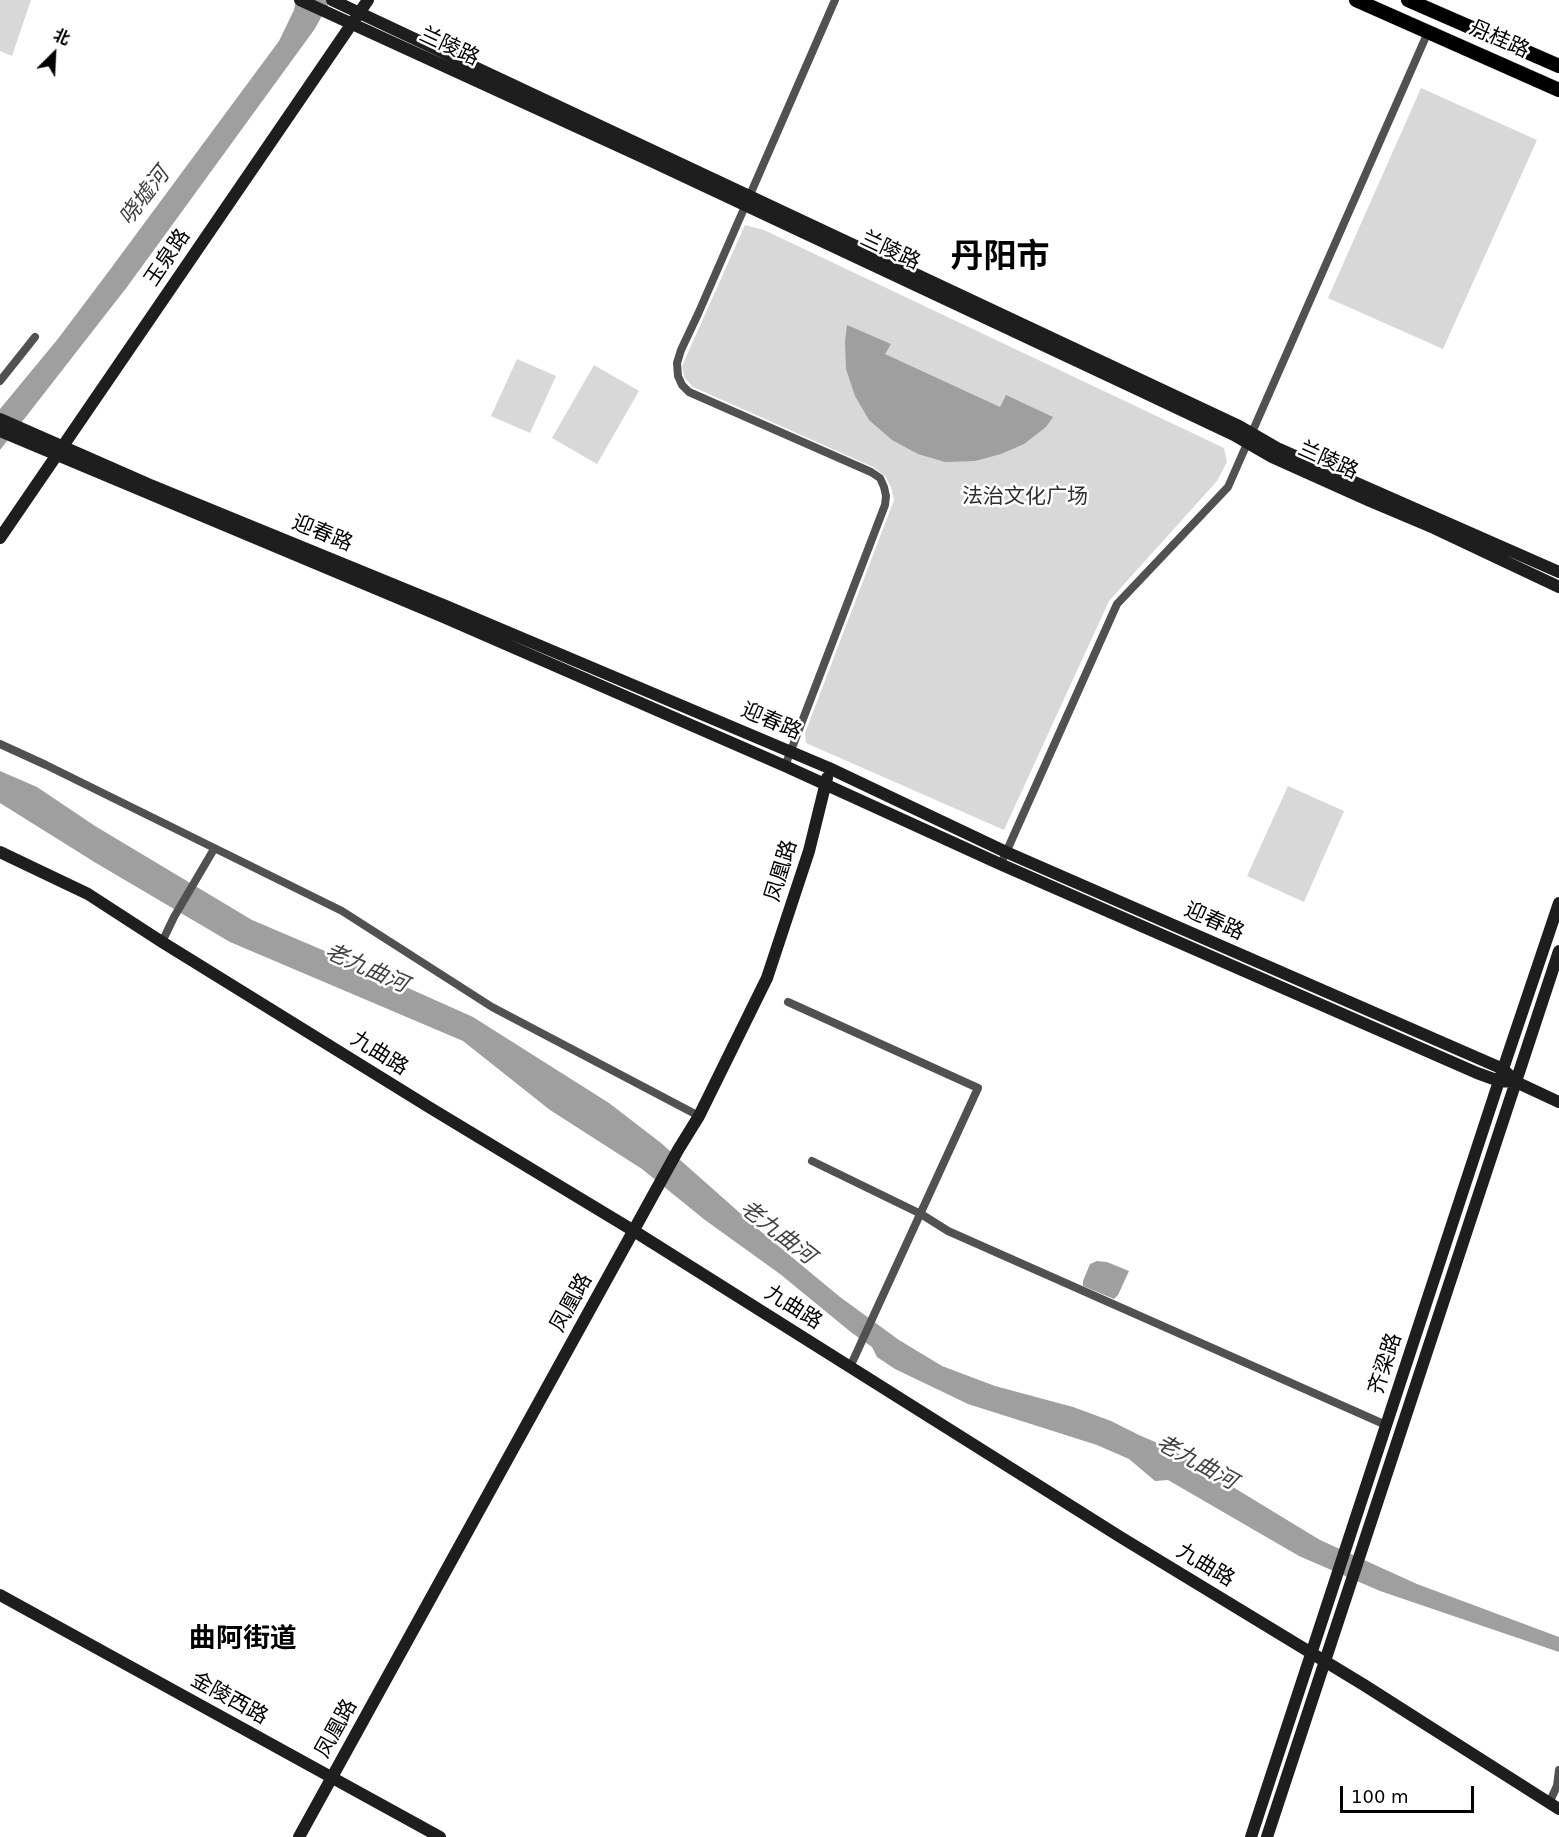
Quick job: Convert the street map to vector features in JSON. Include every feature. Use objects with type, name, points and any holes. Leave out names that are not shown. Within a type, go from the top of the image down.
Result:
[{"type":"main road","name":"丹桂路","points":[[1356,0],[1559,90]]},
{"type":"main road","name":"丹桂路","points":[[1408,0],[1559,66]]},
{"type":"street","name":"兰陵路","points":[[300,0],[746,200]]},
{"type":"street","name":"玉泉路","points":[[0,538],[368,0]]},
{"type":"street","points":[[785,766],[885,505],[884,487],[880,478],[871,472],[689,392],[682,386],[677,363],[835,0]]},
{"type":"street","name":"兰陵路","points":[[334,1],[1141,390],[1559,572]]},
{"type":"street","points":[[1003,858],[1117,604],[1228,487],[1428,32]]},
{"type":"street","points":[[0,381],[35,337]]},
{"type":"street","name":"迎春路","points":[[0,419],[23,435],[825,785],[1003,858],[1559,1102]]},
{"type":"street","name":"迎春路","points":[[0,431],[23,435]]},
{"type":"street","name":"兰陵路","points":[[1250,438],[1272,457],[1434,528],[1559,587]]},
{"type":"street","name":"迎春路","points":[[60,451],[148,484],[446,606],[791,751],[829,768],[1003,858]]},
{"type":"street","points":[[0,744],[342,911],[492,1007],[699,1116]]},
{"type":"street","name":"凤凰路","points":[[299,1837],[678,1149],[699,1116],[768,978],[809,851],[829,768]]},
{"type":"street","points":[[162,942],[214,849]]},
{"type":"street","name":"九曲路","points":[[0,852],[88,894],[422,1103],[634,1231],[1554,1806]]},
{"type":"street","name":"齐梁路","points":[[1251,1837],[1559,903]]},
{"type":"street","name":"齐梁路","points":[[1267,1837],[1559,951]]},
{"type":"street","points":[[789,1002],[978,1088],[850,1367]]},
{"type":"street","points":[[812,1161],[921,1214],[948,1231],[1386,1425]]},
{"type":"street","points":[[1416,1336],[1430,1341]]},
{"type":"street","name":"金陵西路","points":[[0,1595],[440,1837]]},
{"type":"street","points":[[1554,1806],[1559,1770]]},
{"type":"green space","points":[[0,0],[31,0],[12,56],[0,51]]},
{"type":"green space","points":[[1421,88],[1537,140],[1443,349],[1328,298]]},
{"type":"green space","name":"法治文化广场","points":[[745,225],[764,230],[1224,448],[1227,462],[1217,481],[1109,601],[1004,830],[806,743],[805,733],[894,500],[885,476],[873,467],[693,387],[684,377],[682,366]]},
{"type":"green space","points":[[517,359],[556,376],[530,433],[491,416]]},
{"type":"green space","points":[[594,365],[639,391],[597,464],[552,438]]},
{"type":"green space","points":[[1288,786],[1344,811],[1304,902],[1247,876]]},
{"type":"shaded area","points":[[296,0],[331,0],[314,30],[127,287],[0,450],[0,409],[57,340],[279,41],[294,10]]},
{"type":"shaded area","points":[[847,325],[891,344],[885,354],[1000,407],[1006,395],[1053,417],[1046,427],[1024,444],[1001,454],[975,461],[945,462],[918,454],[892,440],[869,420],[855,396],[846,369]]},
{"type":"shaded area","points":[[0,771],[37,787],[95,826],[252,920],[473,1017],[609,1103],[661,1143],[758,1229],[840,1297],[899,1340],[942,1366],[995,1386],[1073,1407],[1111,1421],[1167,1447],[1320,1540],[1417,1584],[1559,1637],[1559,1652],[1380,1591],[1299,1556],[1168,1480],[1155,1481],[1129,1459],[1097,1445],[968,1404],[895,1369],[877,1357],[872,1347],[780,1274],[705,1220],[642,1169],[550,1110],[463,1041],[230,942],[0,803]]},
{"type":"shaded area","points":[[1097,1261],[1107,1262],[1129,1271],[1114,1299],[1083,1286],[1090,1264]]},
{"type":"district","name":"丹阳市","points":[[1000,258]]},
{"type":"district","name":"曲阿街道","points":[[243,1640]]},
{"type":"water label","name":"哓墟河","points":[[145,197]]},
{"type":"water label","name":"老九曲河","points":[[366,969]]},
{"type":"water label","name":"老九曲河","points":[[777,1233]]},
{"type":"water label","name":"老九曲河","points":[[1196,1463]]}]
